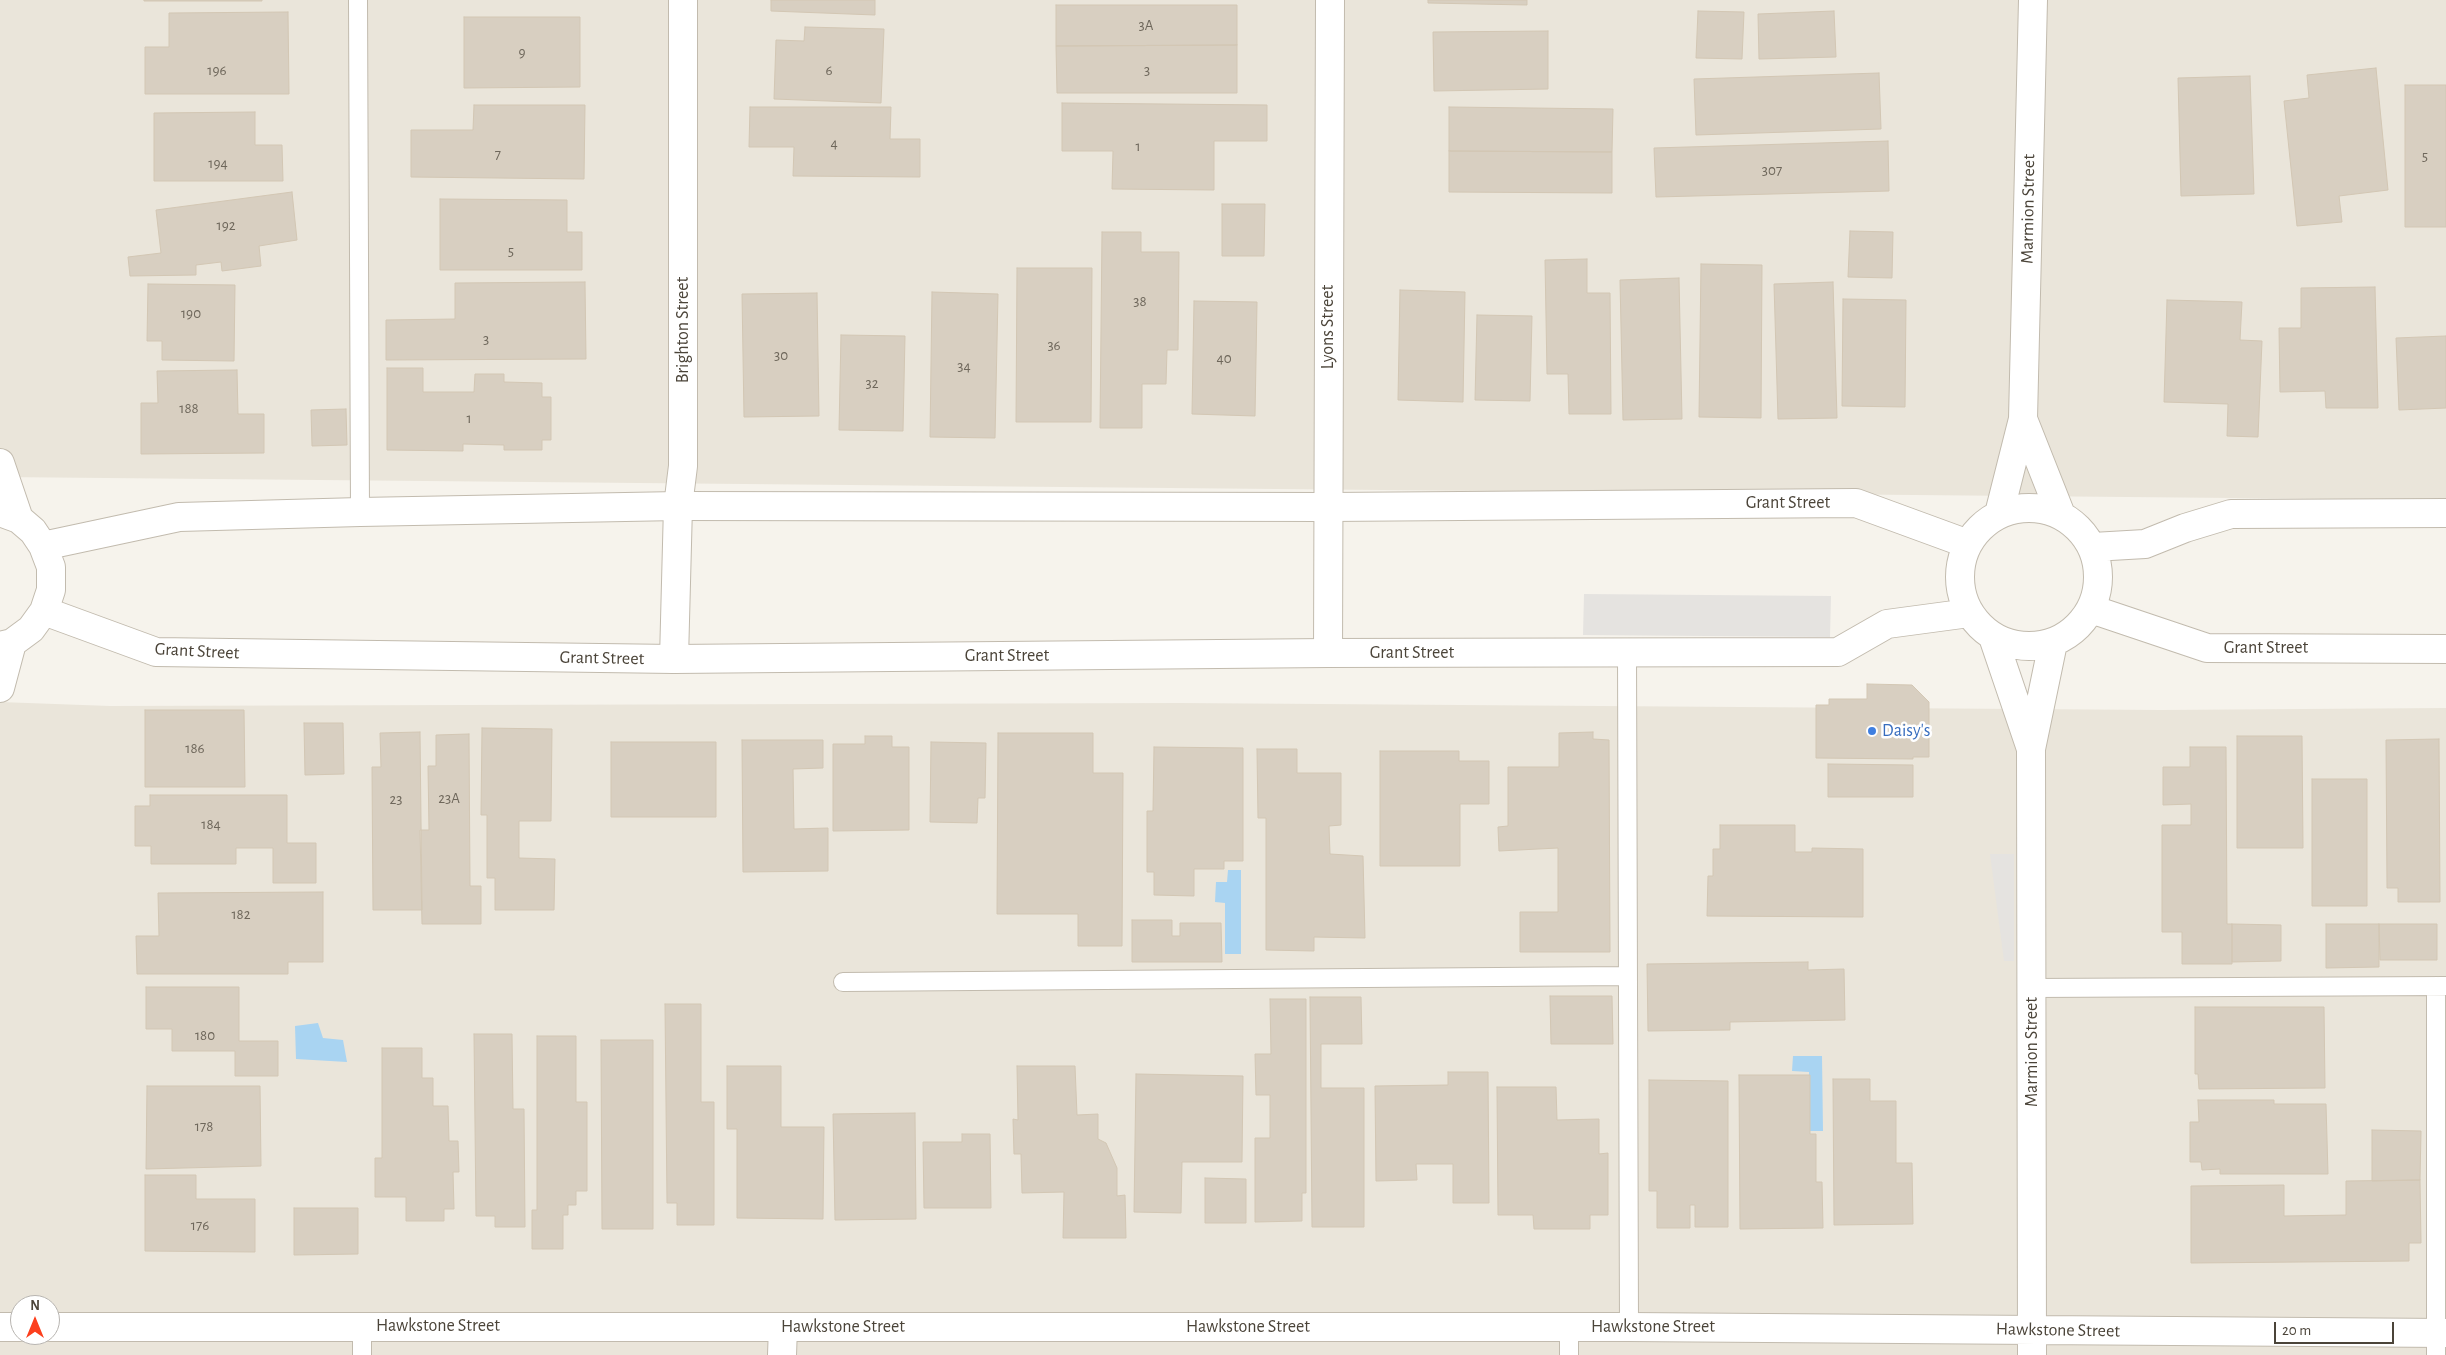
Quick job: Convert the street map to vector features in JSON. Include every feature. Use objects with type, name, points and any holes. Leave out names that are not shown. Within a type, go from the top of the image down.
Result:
[{"type":"street","name":"Brighton Street","points":[[674,659],[678,506],[683,466],[683,0]]},
{"type":"street","name":"Lyons Street","points":[[1328,653],[1329,507],[1327,476],[1330,0]]},
{"type":"street","name":"Marmion Street","points":[[1999,514],[2023,419],[2033,0]]},
{"type":"street","name":"Marmion Street","points":[[2023,419],[2061,515]]},
{"type":"street","points":[[0,463],[10,516],[33,532],[44,546],[51,568],[51,590],[44,611],[31,629],[6,644],[0,688]]},
{"type":"street","name":"Grant Street","points":[[44,546],[179,517],[360,512],[678,506],[1329,507],[1856,503],[1968,544]]},
{"type":"street","points":[[2019,508],[2040,508],[2061,515],[2080,529],[2093,548],[2099,568],[2098,589],[2092,609],[2082,623],[2069,635],[2053,643],[2033,647],[2012,645],[1993,637],[1969,613],[1960,591],[1960,567],[1968,544],[1981,527],[1999,514],[2019,508]]},
{"type":"street","points":[[2093,548],[2145,544],[2185,528],[2230,514],[2446,513]]},
{"type":"street","name":"Grant Street","points":[[2092,609],[2207,648],[2446,649]]},
{"type":"street","name":"Grant Street","points":[[44,611],[156,652],[674,659],[1328,653],[1838,652],[1887,624],[1969,613]]},
{"type":"street","name":"Marmion Street","points":[[1993,637],[2031,749]]},
{"type":"street","name":"Marmion Street","points":[[2032,1342],[2031,749],[2053,643]]},
{"type":"street","name":"Hawkstone Street","points":[[60,1327],[1629,1327],[2032,1342],[2439,1341]]},
{"type":"street","points":[[782,1327],[782,1355]]},
{"type":"lane","points":[[358,0],[360,512]]},
{"type":"lane","points":[[1627,653],[1629,1327]]},
{"type":"lane","points":[[843,982],[1627,976]]},
{"type":"lane","points":[[2032,988],[2441,986],[2439,1341]]},
{"type":"lane","points":[[362,1326],[362,1355]]},
{"type":"lane","points":[[1569,1327],[1569,1355]]},
{"type":"shaded area","points":[[0,0],[2446,0],[2446,500],[0,477]]},
{"type":"shaded area","points":[[1584,594],[1831,596],[1830,637],[1583,635]]},
{"type":"shaded area","points":[[0,702],[110,706],[1180,703],[2161,710],[2446,708],[2446,1355],[0,1355]]},
{"type":"shaded area","points":[[1990,854],[2014,854],[2014,961],[2004,961]]},
{"type":"water","points":[[1228,870],[1241,870],[1241,954],[1225,954],[1225,903],[1215,902],[1216,882],[1227,882]]},
{"type":"water","points":[[318,1023],[323,1038],[343,1040],[347,1062],[296,1059],[295,1026]]},
{"type":"water","points":[[1793,1056],[1822,1056],[1823,1131],[1810,1131],[1809,1072],[1792,1071]]},
{"type":"building","points":[[262,0],[262,1],[144,1]]},
{"type":"building","points":[[771,0],[875,0],[875,15],[771,11]]},
{"type":"building","points":[[1428,0],[1527,0],[1527,5],[1428,3]]},
{"type":"building","points":[[1056,5],[1237,5],[1237,45],[1056,46]]},
{"type":"building","points":[[1698,11],[1744,12],[1742,59],[1696,58]]},
{"type":"building","points":[[1834,11],[1836,57],[1759,59],[1758,14]]},
{"type":"building","points":[[288,12],[289,94],[145,94],[145,47],[169,47],[169,13]]},
{"type":"building","points":[[464,17],[580,17],[580,87],[464,88]]},
{"type":"building","points":[[805,27],[884,29],[881,103],[774,99],[776,40],[804,41]]},
{"type":"building","points":[[1548,31],[1548,89],[1434,91],[1433,32]]},
{"type":"building","points":[[1237,45],[1237,93],[1057,93],[1056,46]]},
{"type":"building","points":[[2376,68],[2388,190],[2339,196],[2342,222],[2297,226],[2284,101],[2309,98],[2307,75]]},
{"type":"building","points":[[1879,73],[1881,129],[1696,135],[1694,79]]},
{"type":"building","points":[[2250,76],[2254,194],[2181,196],[2178,78]]},
{"type":"building","points":[[2405,85],[2446,85],[2446,227],[2405,227]]},
{"type":"building","points":[[1062,103],[1267,105],[1267,141],[1214,141],[1214,190],[1112,189],[1113,151],[1062,151]]},
{"type":"building","points":[[474,105],[585,105],[584,179],[411,177],[411,130],[473,130]]},
{"type":"building","points":[[750,107],[891,107],[890,139],[920,139],[920,177],[793,176],[794,147],[749,147]]},
{"type":"building","points":[[1449,107],[1613,109],[1612,152],[1449,151]]},
{"type":"building","points":[[255,112],[255,145],[282,145],[283,181],[154,181],[154,113]]},
{"type":"building","points":[[1888,141],[1889,191],[1656,197],[1654,148]]},
{"type":"building","points":[[1449,151],[1612,152],[1612,193],[1449,192]]},
{"type":"building","points":[[292,192],[297,240],[259,246],[261,266],[222,271],[221,262],[196,265],[196,275],[130,276],[128,257],[161,253],[156,210]]},
{"type":"building","points":[[440,199],[567,200],[567,232],[582,232],[582,270],[440,270]]},
{"type":"building","points":[[1222,204],[1265,204],[1264,256],[1222,256]]},
{"type":"building","points":[[1850,231],[1893,232],[1892,278],[1848,277]]},
{"type":"building","points":[[1102,232],[1141,232],[1141,252],[1179,252],[1178,350],[1167,350],[1166,384],[1142,384],[1142,428],[1100,428]]},
{"type":"building","points":[[1587,259],[1587,293],[1610,293],[1611,414],[1569,414],[1568,374],[1547,374],[1545,260]]},
{"type":"building","points":[[1701,264],[1762,265],[1761,418],[1699,417]]},
{"type":"building","points":[[1017,268],[1092,268],[1091,422],[1016,422]]},
{"type":"building","points":[[1679,278],[1682,419],[1623,420],[1620,280]]},
{"type":"building","points":[[585,282],[586,359],[386,360],[386,320],[455,319],[455,283]]},
{"type":"building","points":[[1833,282],[1837,418],[1778,419],[1774,284]]},
{"type":"building","points":[[148,284],[235,285],[234,361],[162,360],[162,341],[147,341]]},
{"type":"building","points":[[2375,287],[2378,408],[2326,408],[2325,391],[2280,392],[2279,328],[2301,328],[2301,288]]},
{"type":"building","points":[[1400,290],[1465,292],[1463,402],[1398,400]]},
{"type":"building","points":[[932,292],[998,294],[995,438],[930,437]]},
{"type":"building","points":[[817,293],[819,416],[744,417],[742,294]]},
{"type":"building","points":[[1843,299],[1906,300],[1905,407],[1842,406]]},
{"type":"building","points":[[2167,300],[2242,302],[2240,340],[2262,341],[2258,437],[2227,436],[2228,404],[2164,402]]},
{"type":"building","points":[[1194,301],[1257,302],[1255,416],[1192,414]]},
{"type":"building","points":[[1477,315],[1532,316],[1530,401],[1475,400]]},
{"type":"building","points":[[841,335],[905,336],[903,431],[839,430]]},
{"type":"building","points":[[2446,336],[2446,408],[2399,410],[2396,338]]},
{"type":"building","points":[[387,368],[423,368],[423,392],[474,392],[475,374],[504,374],[504,382],[542,383],[542,397],[551,397],[551,440],[542,440],[542,450],[504,450],[504,445],[463,444],[463,451],[387,450]]},
{"type":"building","points":[[237,370],[238,414],[264,414],[264,453],[141,454],[141,403],[158,403],[157,371]]},
{"type":"building","points":[[346,409],[347,445],[312,446],[311,410]]},
{"type":"building","name":"Daisy's","points":[[1867,684],[1912,685],[1929,702],[1929,757],[1913,757],[1913,759],[1816,758],[1816,705],[1829,705],[1829,699],[1867,699]]},
{"type":"building","points":[[145,710],[244,710],[245,787],[145,787]]},
{"type":"building","points":[[304,723],[343,723],[344,774],[305,775]]},
{"type":"building","points":[[482,728],[552,729],[551,821],[519,821],[519,858],[555,859],[554,910],[495,910],[495,878],[487,878],[487,815],[481,815]]},
{"type":"building","points":[[420,732],[422,910],[373,910],[372,767],[381,767],[380,733]]},
{"type":"building","points":[[1593,732],[1593,739],[1609,740],[1610,952],[1520,952],[1520,912],[1558,912],[1558,848],[1499,851],[1498,827],[1508,826],[1508,767],[1559,767],[1559,733]]},
{"type":"building","points":[[998,733],[1093,733],[1093,773],[1123,773],[1122,946],[1078,946],[1078,914],[997,914]]},
{"type":"building","points":[[469,734],[470,886],[481,886],[481,924],[422,924],[420,830],[429,830],[428,766],[436,766],[436,735]]},
{"type":"building","points":[[865,736],[892,736],[892,747],[909,747],[909,830],[833,831],[833,744],[865,744]]},
{"type":"building","points":[[2237,736],[2302,736],[2303,848],[2237,848]]},
{"type":"building","points":[[2439,739],[2440,902],[2398,902],[2398,888],[2387,888],[2386,740]]},
{"type":"building","points":[[742,740],[823,740],[823,768],[793,769],[794,829],[828,828],[828,871],[743,872]]},
{"type":"building","points":[[611,742],[716,742],[716,817],[611,817]]},
{"type":"building","points":[[931,742],[986,743],[985,798],[978,798],[977,823],[930,822]]},
{"type":"building","points":[[1154,747],[1243,748],[1243,861],[1224,861],[1224,869],[1194,869],[1194,896],[1154,895],[1154,872],[1147,872],[1147,811],[1153,811]]},
{"type":"building","points":[[2190,747],[2226,747],[2227,924],[2232,924],[2232,964],[2182,964],[2182,932],[2162,932],[2162,825],[2191,825],[2191,804],[2163,805],[2163,767],[2190,767]]},
{"type":"building","points":[[1257,749],[1297,749],[1297,773],[1341,773],[1341,825],[1329,826],[1330,854],[1363,856],[1365,938],[1314,937],[1314,951],[1266,950],[1266,818],[1258,818]]},
{"type":"building","points":[[1380,751],[1459,751],[1459,761],[1489,761],[1489,804],[1460,804],[1460,866],[1380,866]]},
{"type":"building","points":[[1828,764],[1913,765],[1913,797],[1828,797]]},
{"type":"building","points":[[2312,779],[2367,779],[2367,906],[2312,906]]},
{"type":"building","points":[[150,795],[287,795],[287,843],[316,843],[316,883],[273,883],[273,848],[236,848],[236,864],[151,864],[151,846],[135,846],[135,806],[150,806]]},
{"type":"building","points":[[1720,825],[1795,825],[1795,852],[1812,852],[1812,848],[1863,849],[1863,917],[1707,916],[1708,876],[1713,876],[1713,849],[1720,849]]},
{"type":"building","points":[[323,892],[323,962],[288,962],[288,974],[137,974],[136,936],[159,936],[158,893]]},
{"type":"building","points":[[1132,920],[1172,920],[1172,936],[1180,936],[1180,923],[1221,923],[1222,962],[1132,962]]},
{"type":"building","points":[[2232,924],[2281,925],[2281,961],[2232,962]]},
{"type":"building","points":[[2326,924],[2379,924],[2379,967],[2326,968]]},
{"type":"building","points":[[2379,924],[2437,924],[2437,960],[2380,960]]},
{"type":"building","points":[[1808,962],[1808,970],[1844,969],[1845,1020],[1730,1022],[1730,1030],[1648,1031],[1647,964]]},
{"type":"building","points":[[146,987],[239,987],[239,1041],[278,1041],[278,1076],[235,1076],[235,1051],[172,1051],[172,1029],[146,1029]]},
{"type":"building","points":[[1550,996],[1612,996],[1613,1044],[1551,1044]]},
{"type":"building","points":[[1310,997],[1361,997],[1362,1044],[1321,1044],[1321,1088],[1364,1088],[1364,1227],[1312,1227]]},
{"type":"building","points":[[1270,999],[1306,999],[1306,1193],[1302,1193],[1302,1221],[1255,1222],[1255,1138],[1270,1138],[1270,1095],[1256,1095],[1255,1054],[1271,1054]]},
{"type":"building","points":[[665,1004],[701,1004],[701,1102],[714,1102],[714,1225],[677,1225],[677,1203],[667,1203]]},
{"type":"building","points":[[2195,1007],[2324,1007],[2325,1088],[2199,1089],[2198,1074],[2195,1074]]},
{"type":"building","points":[[474,1034],[512,1034],[513,1109],[524,1109],[525,1227],[495,1227],[495,1216],[476,1216]]},
{"type":"building","points":[[537,1036],[576,1036],[576,1102],[587,1102],[587,1191],[576,1191],[576,1205],[568,1205],[568,1215],[563,1215],[563,1249],[532,1249],[532,1210],[537,1210]]},
{"type":"building","points":[[601,1040],[653,1040],[653,1229],[602,1229]]},
{"type":"building","points":[[382,1048],[422,1048],[422,1078],[433,1078],[433,1106],[448,1106],[449,1141],[458,1141],[459,1172],[453,1172],[454,1209],[444,1209],[444,1221],[406,1221],[406,1197],[375,1197],[375,1158],[382,1158]]},
{"type":"building","points":[[727,1066],[781,1066],[781,1127],[824,1127],[823,1219],[737,1218],[737,1129],[727,1129]]},
{"type":"building","points":[[1017,1066],[1075,1066],[1077,1115],[1098,1114],[1098,1139],[1106,1143],[1117,1168],[1117,1196],[1125,1195],[1126,1238],[1063,1238],[1064,1192],[1022,1193],[1021,1154],[1014,1154],[1013,1119],[1018,1120]]},
{"type":"building","points":[[1448,1072],[1488,1072],[1489,1203],[1453,1203],[1453,1164],[1416,1164],[1417,1180],[1376,1181],[1375,1086],[1448,1085]]},
{"type":"building","points":[[1136,1074],[1243,1076],[1242,1162],[1182,1162],[1181,1213],[1134,1212]]},
{"type":"building","points":[[1739,1075],[1810,1075],[1810,1134],[1816,1134],[1816,1182],[1822,1182],[1823,1228],[1740,1229]]},
{"type":"building","points":[[1833,1079],[1870,1079],[1870,1101],[1896,1101],[1896,1163],[1912,1163],[1913,1224],[1834,1225]]},
{"type":"building","points":[[1649,1080],[1728,1081],[1728,1227],[1695,1227],[1695,1205],[1690,1205],[1690,1228],[1657,1228],[1657,1191],[1649,1191]]},
{"type":"building","points":[[147,1086],[260,1086],[261,1166],[146,1169]]},
{"type":"building","points":[[1497,1087],[1556,1087],[1557,1120],[1599,1119],[1599,1154],[1608,1153],[1608,1215],[1590,1215],[1590,1229],[1534,1229],[1533,1215],[1498,1215]]},
{"type":"building","points":[[2198,1100],[2274,1100],[2274,1104],[2326,1104],[2328,1174],[2220,1174],[2220,1169],[2202,1170],[2201,1162],[2190,1162],[2190,1122],[2199,1122]]},
{"type":"building","points":[[915,1113],[916,1219],[835,1220],[833,1114]]},
{"type":"building","points":[[2372,1130],[2421,1131],[2420,1180],[2372,1181]]},
{"type":"building","points":[[962,1134],[990,1134],[991,1208],[924,1208],[923,1142],[962,1142]]},
{"type":"building","points":[[145,1175],[196,1175],[196,1199],[255,1199],[255,1252],[145,1251]]},
{"type":"building","points":[[1205,1178],[1246,1179],[1246,1223],[1205,1223]]},
{"type":"building","points":[[2420,1180],[2421,1243],[2409,1243],[2409,1261],[2191,1263],[2191,1186],[2284,1185],[2284,1216],[2346,1215],[2346,1181]]},
{"type":"building","points":[[294,1208],[358,1208],[358,1254],[294,1255]]},
{"type":"place","name":"Daisy's","points":[[1872,731]]}]
